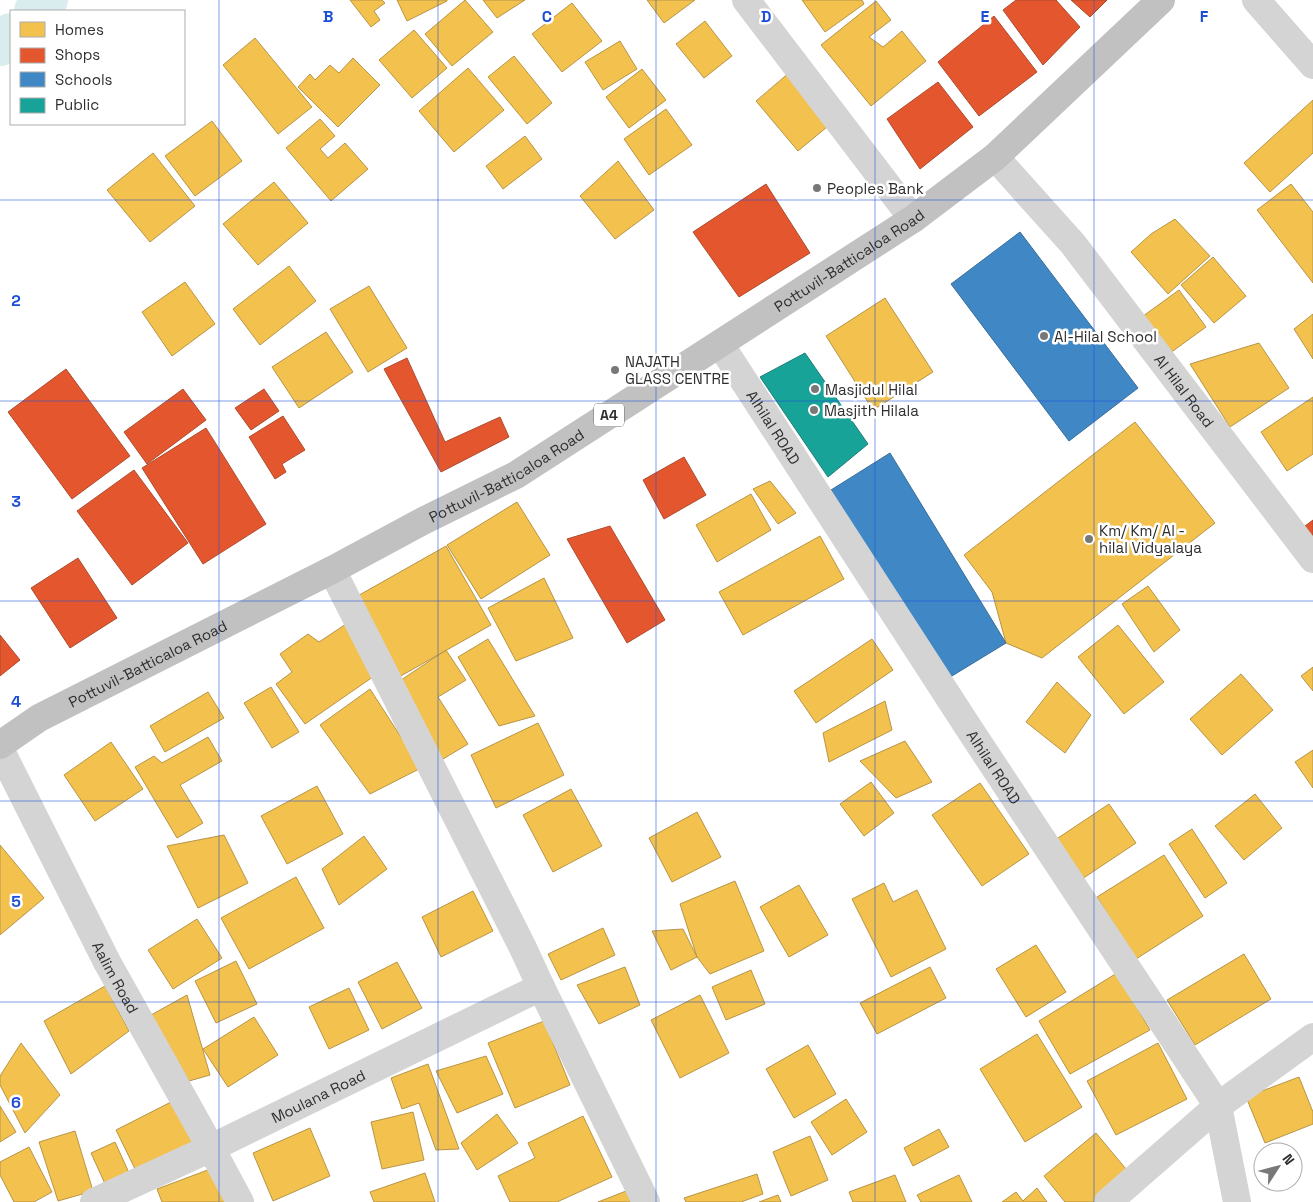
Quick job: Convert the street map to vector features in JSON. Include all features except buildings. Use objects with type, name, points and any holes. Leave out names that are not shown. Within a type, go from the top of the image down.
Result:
[{"type":"highway","name":"Pottuvil-Batticaloa Road","points":[[0,745],[39,718],[516,475],[720,344],[914,219],[995,157],[1156,2]]},
{"type":"street","points":[[746,0],[914,219]]},
{"type":"street","points":[[1256,0],[1313,65]]},
{"type":"street","name":"Al Hilal Road","points":[[995,157],[1073,244],[1313,559]]},
{"type":"street","name":"Alhilal ROAD","points":[[720,344],[959,714],[1218,1106],[1238,1202]]},
{"type":"street","points":[[332,570],[523,948],[646,1202]]},
{"type":"street","name":"Aalim Road","points":[[0,749],[107,962],[240,1202]]},
{"type":"street","name":"Moulana Road","points":[[94,1202],[211,1148],[541,987]]},
{"type":"street","points":[[1108,1202],[1218,1106],[1313,1037]]},
{"type":"waterway","points":[[36,10],[47,0]]},
{"type":"waterway","points":[[0,45],[10,35]]},
{"type":"place","name":"Peoples Bank","points":[[817,188]]},
{"type":"place","name":"Al-Hilal School","points":[[1044,336]]},
{"type":"place","name":"NAJATH GLASS CENTRE","points":[[615,370]]},
{"type":"place","name":"Masjidul Hilal","points":[[815,389]]},
{"type":"place","name":"Masjith Hilala","points":[[814,410]]},
{"type":"place","name":"Km/ Km/ Al - hilal Vidyalaya","points":[[1089,539]]}]
